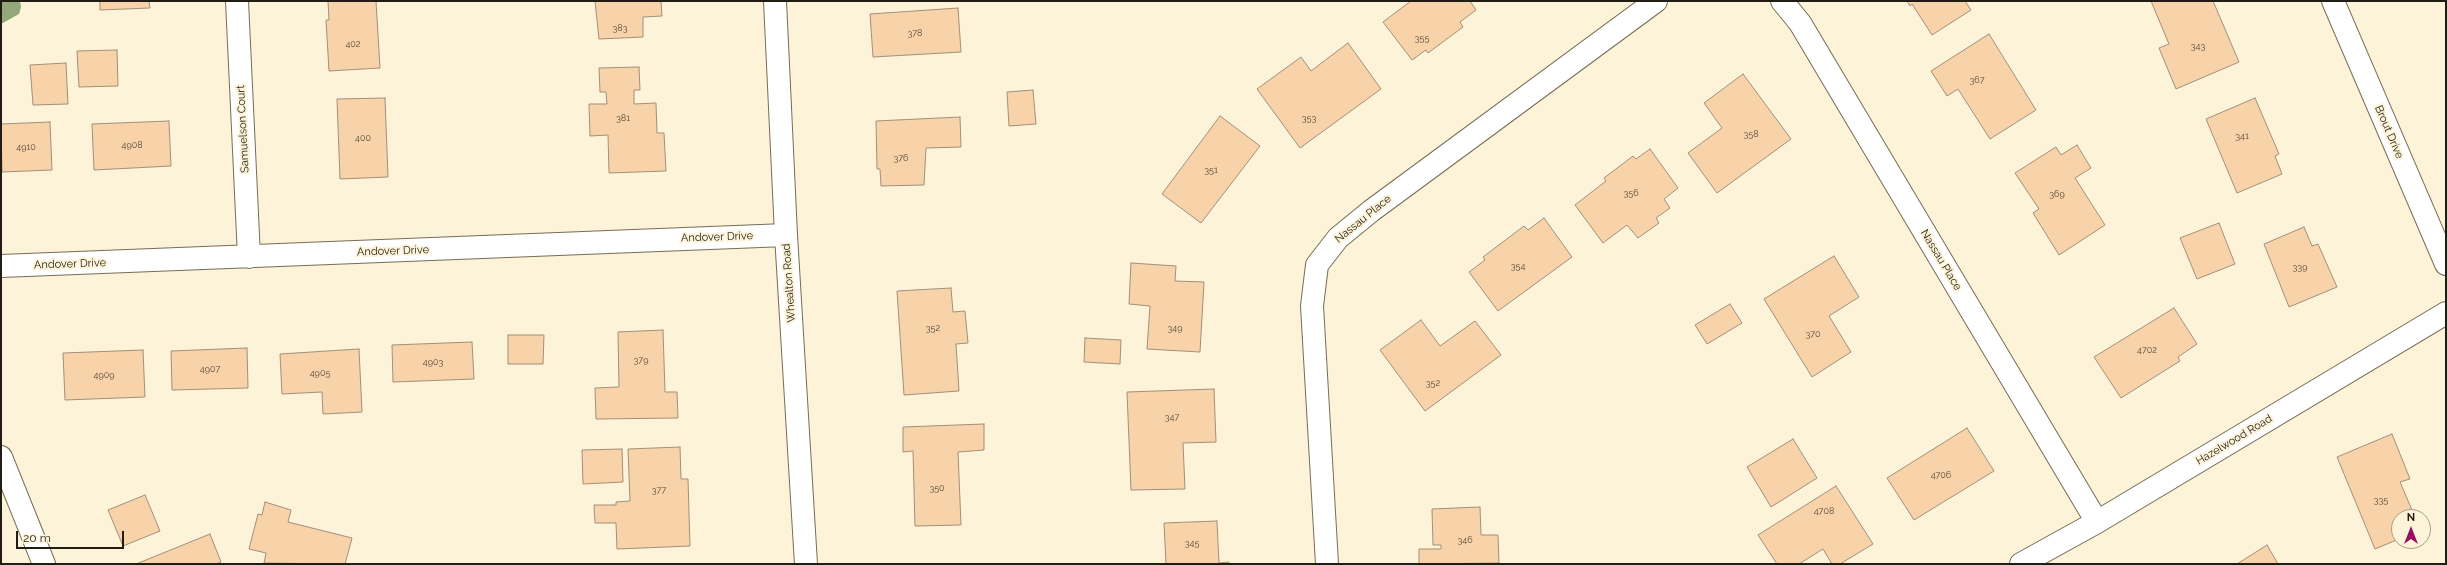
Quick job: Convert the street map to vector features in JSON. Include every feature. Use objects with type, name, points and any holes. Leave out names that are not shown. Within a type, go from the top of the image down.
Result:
[{"type":"street","name":"Samuelson Court","points":[[237,1],[249,257]]},
{"type":"street","name":"Whealton Road","points":[[775,1],[786,234],[806,564]]},
{"type":"street","name":"Nassau Place","points":[[1327,564],[1312,306],[1317,265],[1338,238],[1371,211],[1656,1]]},
{"type":"street","name":"Nassau Place","points":[[1782,1],[1800,23],[2097,522]]},
{"type":"street","name":"Brout Drive","points":[[2333,1],[2446,264]]},
{"type":"street","name":"Andover Drive","points":[[1,266],[786,234]]},
{"type":"street","name":"Hazelwood Road","points":[[2020,564],[2097,522],[2446,313]]},
{"type":"street","points":[[1,456],[44,564]]},
{"type":"shaded area","points":[[1,1],[20,1],[21,7],[19,14],[1,24]]},
{"type":"building","points":[[100,1],[149,1],[150,8],[100,10]]},
{"type":"building","points":[[328,1],[376,1],[380,68],[329,71],[326,20],[329,20]]},
{"type":"building","points":[[595,1],[661,1],[662,16],[643,17],[643,37],[599,39]]},
{"type":"building","points":[[1411,1],[1470,1],[1476,10],[1460,22],[1463,27],[1428,53],[1426,50],[1412,60],[1383,22]]},
{"type":"building","points":[[1907,1],[1965,1],[1971,10],[1932,35],[1912,4],[1910,6]]},
{"type":"building","points":[[2151,1],[2213,1],[2239,62],[2176,89],[2159,48],[2169,44]]},
{"type":"building","points":[[958,8],[961,52],[873,57],[870,14]]},
{"type":"building","points":[[1989,34],[2036,110],[1990,139],[1958,89],[1947,96],[1931,71]]},
{"type":"building","points":[[1348,43],[1381,89],[1300,148],[1257,89],[1301,57],[1311,71]]},
{"type":"building","points":[[117,50],[118,86],[79,87],[77,51]]},
{"type":"building","points":[[66,63],[68,104],[33,105],[30,65]]},
{"type":"building","points":[[639,67],[640,90],[634,90],[634,104],[656,103],[657,133],[664,133],[666,171],[609,173],[608,135],[590,136],[589,104],[607,104],[606,92],[600,92],[599,68]]},
{"type":"building","points":[[1743,74],[1791,139],[1717,193],[1688,153],[1722,128],[1704,103]]},
{"type":"building","points":[[1033,90],[1036,124],[1009,126],[1007,92]]},
{"type":"building","points":[[385,98],[388,177],[340,179],[337,99]]},
{"type":"building","points":[[2255,98],[2279,154],[2275,156],[2282,174],[2237,193],[2206,119]]},
{"type":"building","points":[[1220,116],[1260,146],[1201,223],[1162,194]]},
{"type":"building","points":[[960,117],[961,147],[926,148],[924,185],[881,186],[880,169],[877,169],[876,121]]},
{"type":"building","points":[[169,121],[171,166],[94,170],[92,124]]},
{"type":"building","points":[[50,122],[52,170],[2,172],[1,124]]},
{"type":"building","points":[[2077,145],[2091,168],[2075,178],[2105,225],[2059,255],[2033,213],[2039,209],[2015,173],[2056,147],[2061,155]]},
{"type":"building","points":[[1650,149],[1678,188],[1664,199],[1670,208],[1656,218],[1659,223],[1638,238],[1627,225],[1603,243],[1575,205],[1606,181],[1604,178],[1633,156],[1636,159]]},
{"type":"building","points":[[1544,218],[1572,257],[1498,311],[1469,272],[1485,260],[1483,257],[1524,226],[1528,230]]},
{"type":"building","points":[[2219,223],[2235,264],[2197,279],[2180,238]]},
{"type":"building","points":[[2304,227],[2312,246],[2318,244],[2337,287],[2289,307],[2264,244]]},
{"type":"building","points":[[1834,256],[1859,297],[1829,316],[1851,352],[1812,377],[1764,299]]},
{"type":"building","points":[[1131,263],[1176,266],[1175,281],[1204,282],[1200,352],[1147,349],[1150,306],[1129,304]]},
{"type":"building","points":[[951,288],[953,312],[965,311],[968,343],[956,344],[959,391],[904,395],[897,291]]},
{"type":"building","points":[[1730,304],[1742,323],[1707,344],[1695,325]]},
{"type":"building","points":[[2174,308],[2197,344],[2178,357],[2180,361],[2121,398],[2094,357]]},
{"type":"building","points":[[1421,320],[1440,346],[1475,321],[1501,355],[1425,411],[1380,350]]},
{"type":"building","points":[[663,330],[665,392],[677,392],[678,418],[596,419],[595,388],[619,387],[618,332]]},
{"type":"building","points":[[508,335],[544,335],[543,364],[508,364]]},
{"type":"building","points":[[1085,338],[1121,340],[1120,364],[1084,362]]},
{"type":"building","points":[[472,342],[474,379],[393,382],[392,345]]},
{"type":"building","points":[[247,348],[248,388],[172,390],[171,351]]},
{"type":"building","points":[[359,349],[362,412],[323,414],[322,392],[282,394],[280,354]]},
{"type":"building","points":[[143,350],[145,397],[65,400],[63,353]]},
{"type":"building","points":[[1214,389],[1216,442],[1183,443],[1185,489],[1131,490],[1127,392]]},
{"type":"building","points":[[984,424],[984,450],[958,452],[961,525],[915,526],[913,451],[903,452],[903,427]]},
{"type":"building","points":[[1967,428],[1994,471],[1914,520],[1887,478]]},
{"type":"building","points":[[2392,434],[2410,479],[2400,482],[2412,509],[2391,509],[2391,542],[2375,549],[2337,457]]},
{"type":"building","points":[[1793,439],[1817,478],[1771,507],[1747,467]]},
{"type":"building","points":[[680,447],[681,479],[688,479],[690,546],[617,549],[616,523],[595,523],[594,505],[616,505],[616,502],[630,501],[628,449]]},
{"type":"building","points":[[622,449],[623,482],[583,484],[582,450]]},
{"type":"building","points":[[1836,486],[1873,544],[1840,564],[1832,564],[1823,549],[1799,564],[1777,564],[1758,535]]},
{"type":"building","points":[[145,495],[160,531],[123,546],[108,510]]},
{"type":"building","points":[[265,502],[291,510],[288,522],[352,538],[345,564],[264,563],[266,553],[249,549],[258,514],[262,515]]},
{"type":"building","points":[[1480,507],[1481,535],[1498,535],[1499,563],[1419,564],[1419,549],[1441,549],[1441,545],[1433,545],[1432,509]]},
{"type":"building","points":[[1217,521],[1219,563],[1229,562],[1229,564],[1166,564],[1164,523]]},
{"type":"building","points":[[210,534],[221,562],[216,564],[136,564]]},
{"type":"building","points":[[2267,545],[2278,564],[2237,564]]}]
